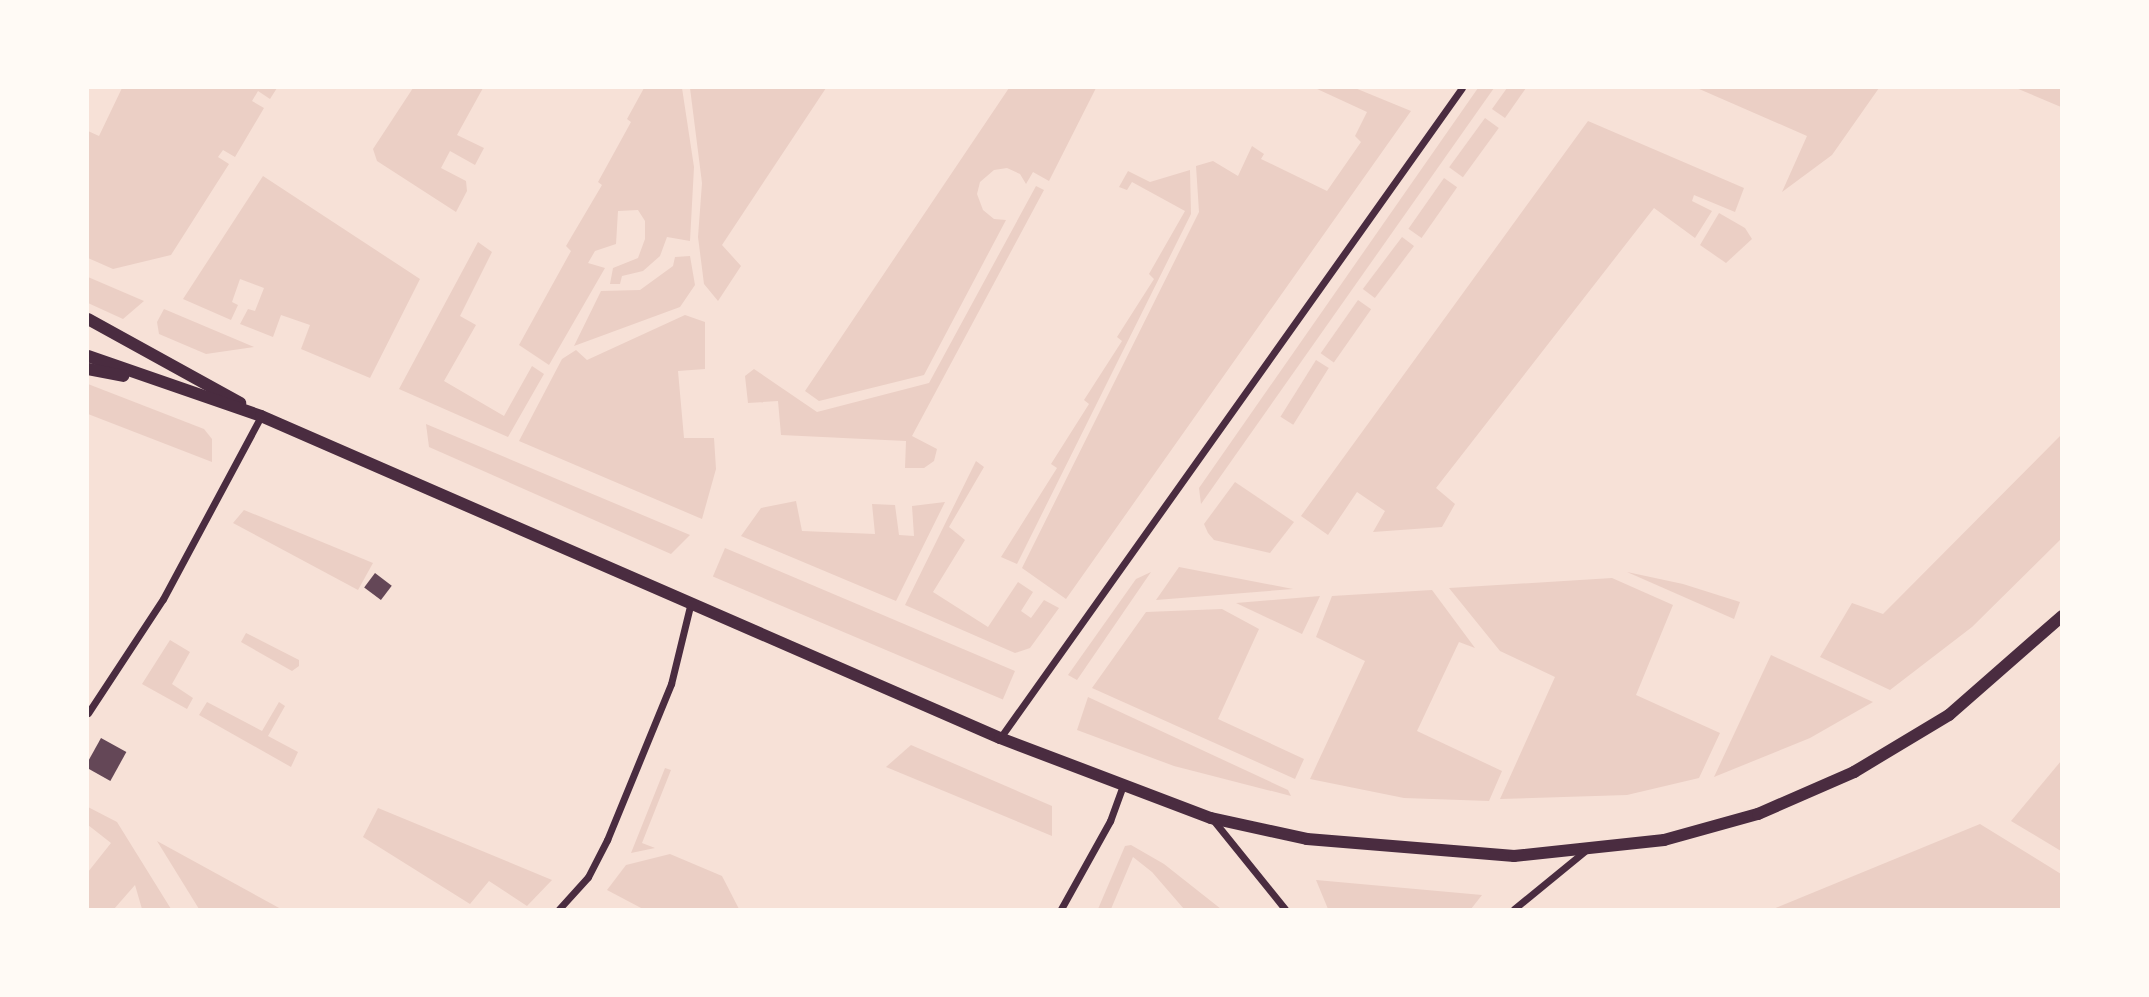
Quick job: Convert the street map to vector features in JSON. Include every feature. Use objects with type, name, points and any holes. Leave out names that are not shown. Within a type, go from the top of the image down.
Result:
[{"type":"street","points":[[1000,738],[1462,88]]},
{"type":"street","points":[[88,319],[261,416]]},
{"type":"street","points":[[88,356],[151,381],[261,416],[1000,738],[1211,818],[1307,839],[1419,851],[1514,856],[1664,840],[1758,814],[1854,772],[1949,715],[2062,617]]},
{"type":"street","points":[[88,369],[151,381]]},
{"type":"street","points":[[88,713],[163,599],[261,416]]},
{"type":"street","points":[[559,909],[588,877],[671,684],[691,602]]},
{"type":"street","points":[[1061,909],[1110,821],[1123,785]]},
{"type":"street","points":[[1211,818],[1248,858],[1285,909]]},
{"type":"street","points":[[1514,909],[1587,850]]},
{"type":"shaded area","points":[[122,88],[277,88],[270,99],[258,91],[252,101],[264,108],[235,157],[223,150],[218,157],[229,164],[171,255],[113,269],[88,258],[88,131],[99,136]]},
{"type":"shaded area","points":[[413,88],[483,88],[457,135],[484,148],[475,165],[450,151],[441,168],[466,181],[467,191],[456,212],[377,161],[373,149]]},
{"type":"shaded area","points":[[644,88],[682,88],[694,167],[690,241],[667,237],[660,256],[643,271],[622,276],[620,284],[610,284],[613,268],[638,258],[645,239],[645,221],[638,210],[618,211],[616,244],[595,251],[588,263],[605,268],[549,365],[519,345],[571,251],[566,246],[602,185],[598,182],[631,122],[627,119]]},
{"type":"shaded area","points":[[690,88],[826,88],[722,245],[741,266],[718,301],[704,284],[698,237],[702,183]]},
{"type":"shaded area","points":[[1009,88],[1096,88],[1049,181],[1033,172],[1026,184],[1020,174],[1007,168],[994,170],[980,182],[977,194],[983,210],[994,219],[1006,220],[924,375],[819,401],[805,391]]},
{"type":"shaded area","points":[[1315,88],[1355,88],[1411,111],[1066,599],[1022,568],[1199,212],[1196,166],[1213,161],[1238,176],[1252,146],[1264,154],[1261,159],[1327,191],[1361,142],[1355,136],[1367,112]]},
{"type":"shaded area","points":[[1478,88],[1494,88],[1201,504],[1199,488]]},
{"type":"shaded area","points":[[1507,88],[1526,88],[1505,118],[1492,109]]},
{"type":"shaded area","points":[[1697,88],[1879,88],[1832,155],[1782,192],[1807,136]]},
{"type":"shaded area","points":[[2016,88],[2061,88],[2061,107]]},
{"type":"shaded area","points":[[1485,118],[1499,128],[1463,177],[1449,167]]},
{"type":"shaded area","points":[[1588,121],[1744,188],[1735,212],[1694,195],[1692,201],[1712,211],[1695,238],[1654,208],[1436,488],[1455,504],[1442,527],[1373,532],[1385,511],[1357,492],[1328,535],[1301,516]]},
{"type":"shaded area","points":[[1190,170],[1191,214],[1017,564],[1001,557],[1057,468],[1051,464],[1089,404],[1084,400],[1122,341],[1117,337],[1154,279],[1149,274],[1185,211],[1132,182],[1127,190],[1119,187],[1128,171],[1150,182]]},
{"type":"shaded area","points":[[263,176],[420,279],[370,378],[301,349],[310,325],[281,315],[273,337],[240,324],[248,309],[255,311],[264,288],[240,279],[232,302],[238,305],[231,320],[183,299]]},
{"type":"shaded area","points":[[1444,178],[1457,187],[1422,238],[1408,229]]},
{"type":"shaded area","points":[[1036,186],[1044,190],[912,436],[937,449],[934,461],[924,468],[905,468],[906,441],[781,435],[778,401],[748,403],[745,376],[754,369],[817,412],[929,383]]},
{"type":"shaded area","points":[[1719,213],[1745,228],[1752,239],[1726,263],[1700,245]]},
{"type":"shaded area","points":[[1402,237],[1414,246],[1375,298],[1363,289]]},
{"type":"shaded area","points":[[478,242],[492,252],[460,316],[476,325],[444,381],[504,416],[532,366],[544,374],[508,437],[399,389]]},
{"type":"shaded area","points":[[690,256],[695,285],[680,307],[574,346],[601,291],[640,290],[673,266],[675,257]]},
{"type":"shaded area","points":[[88,277],[144,301],[123,319],[88,303]]},
{"type":"shaded area","points":[[1358,300],[1371,309],[1334,362],[1321,353]]},
{"type":"shaded area","points":[[164,309],[254,347],[206,354],[159,334],[157,322]]},
{"type":"shaded area","points":[[685,315],[705,322],[705,369],[678,371],[684,438],[714,438],[716,469],[702,519],[519,441],[562,359],[576,350],[587,360]]},
{"type":"shaded area","points":[[1316,360],[1329,368],[1293,425],[1280,417]]},
{"type":"shaded area","points":[[88,384],[204,429],[212,439],[212,462],[88,414]]},
{"type":"shaded area","points":[[426,424],[690,535],[671,554],[429,447]]},
{"type":"shaded area","points":[[2061,435],[2061,539],[1972,627],[1890,690],[1820,657],[1852,603],[1883,614]]},
{"type":"shaded area","points":[[976,461],[984,467],[949,527],[965,540],[933,592],[988,627],[1018,582],[1033,592],[1021,611],[1031,618],[1044,600],[1059,608],[1030,648],[1015,653],[905,605]]},
{"type":"shaded area","points":[[1235,482],[1294,522],[1270,553],[1214,540],[1208,533],[1204,524]]},
{"type":"shaded area","points":[[796,501],[802,531],[875,534],[872,504],[895,505],[899,535],[914,536],[912,506],[945,502],[896,601],[741,536],[761,508]]},
{"type":"shaded area","points":[[244,510],[373,563],[358,590],[233,523]]},
{"type":"shaded area","points":[[725,548],[1015,671],[1003,700],[713,577]]},
{"type":"shaded area","points":[[1179,567],[1293,589],[1156,600]]},
{"type":"shaded area","points":[[1151,572],[1077,680],[1068,675],[1136,579]]},
{"type":"shaded area","points":[[1627,572],[1683,584],[1740,602],[1734,619]]},
{"type":"shaded area","points":[[1612,578],[1673,605],[1636,695],[1720,733],[1699,778],[1627,795],[1500,799],[1555,677],[1500,651],[1449,588]]},
{"type":"shaded area","points":[[1432,590],[1475,648],[1459,642],[1417,731],[1502,771],[1489,801],[1404,798],[1310,779],[1365,661],[1316,637],[1332,596]]},
{"type":"shaded area","points":[[1320,596],[1302,634],[1236,603]]},
{"type":"shaded area","points":[[1222,609],[1259,629],[1218,719],[1304,759],[1295,779],[1092,688],[1146,612]]},
{"type":"shaded area","points":[[246,633],[299,660],[299,666],[292,671],[241,642]]},
{"type":"shaded area","points":[[170,640],[190,652],[172,684],[193,698],[187,709],[142,684]]},
{"type":"shaded area","points":[[1771,655],[1873,702],[1810,738],[1714,777]]},
{"type":"shaded area","points":[[1088,697],[1288,790],[1291,796],[1174,766],[1077,730]]},
{"type":"shaded area","points":[[207,702],[262,731],[279,702],[285,706],[268,736],[298,752],[291,767],[199,715]]},
{"type":"shaded area","points":[[911,745],[1052,806],[1052,836],[886,767]]},
{"type":"shaded area","points":[[2061,761],[2061,851],[2011,821]]},
{"type":"shaded area","points":[[665,768],[671,770],[642,843],[655,848],[631,853]]},
{"type":"shaded area","points":[[88,807],[117,822],[171,909],[142,909],[135,885],[114,909],[88,909],[88,872],[111,843],[88,825]]},
{"type":"shaded area","points":[[378,808],[552,880],[527,906],[489,881],[470,904],[363,837]]},
{"type":"shaded area","points":[[1980,824],[2061,874],[2061,909],[1773,909]]},
{"type":"shaded area","points":[[157,841],[281,909],[199,909]]},
{"type":"shaded area","points":[[1131,845],[1164,864],[1221,909],[1184,909],[1152,872],[1133,857],[1111,909],[1098,909],[1125,846]]},
{"type":"shaded area","points":[[670,854],[722,876],[739,909],[643,909],[607,890],[626,865]]},
{"type":"shaded area","points":[[1316,880],[1482,895],[1471,909],[1328,909]]},
{"type":"building","points":[[375,573],[392,586],[381,600],[364,587]]},
{"type":"building","points":[[101,738],[126,752],[110,781],[88,769],[88,761]]}]
